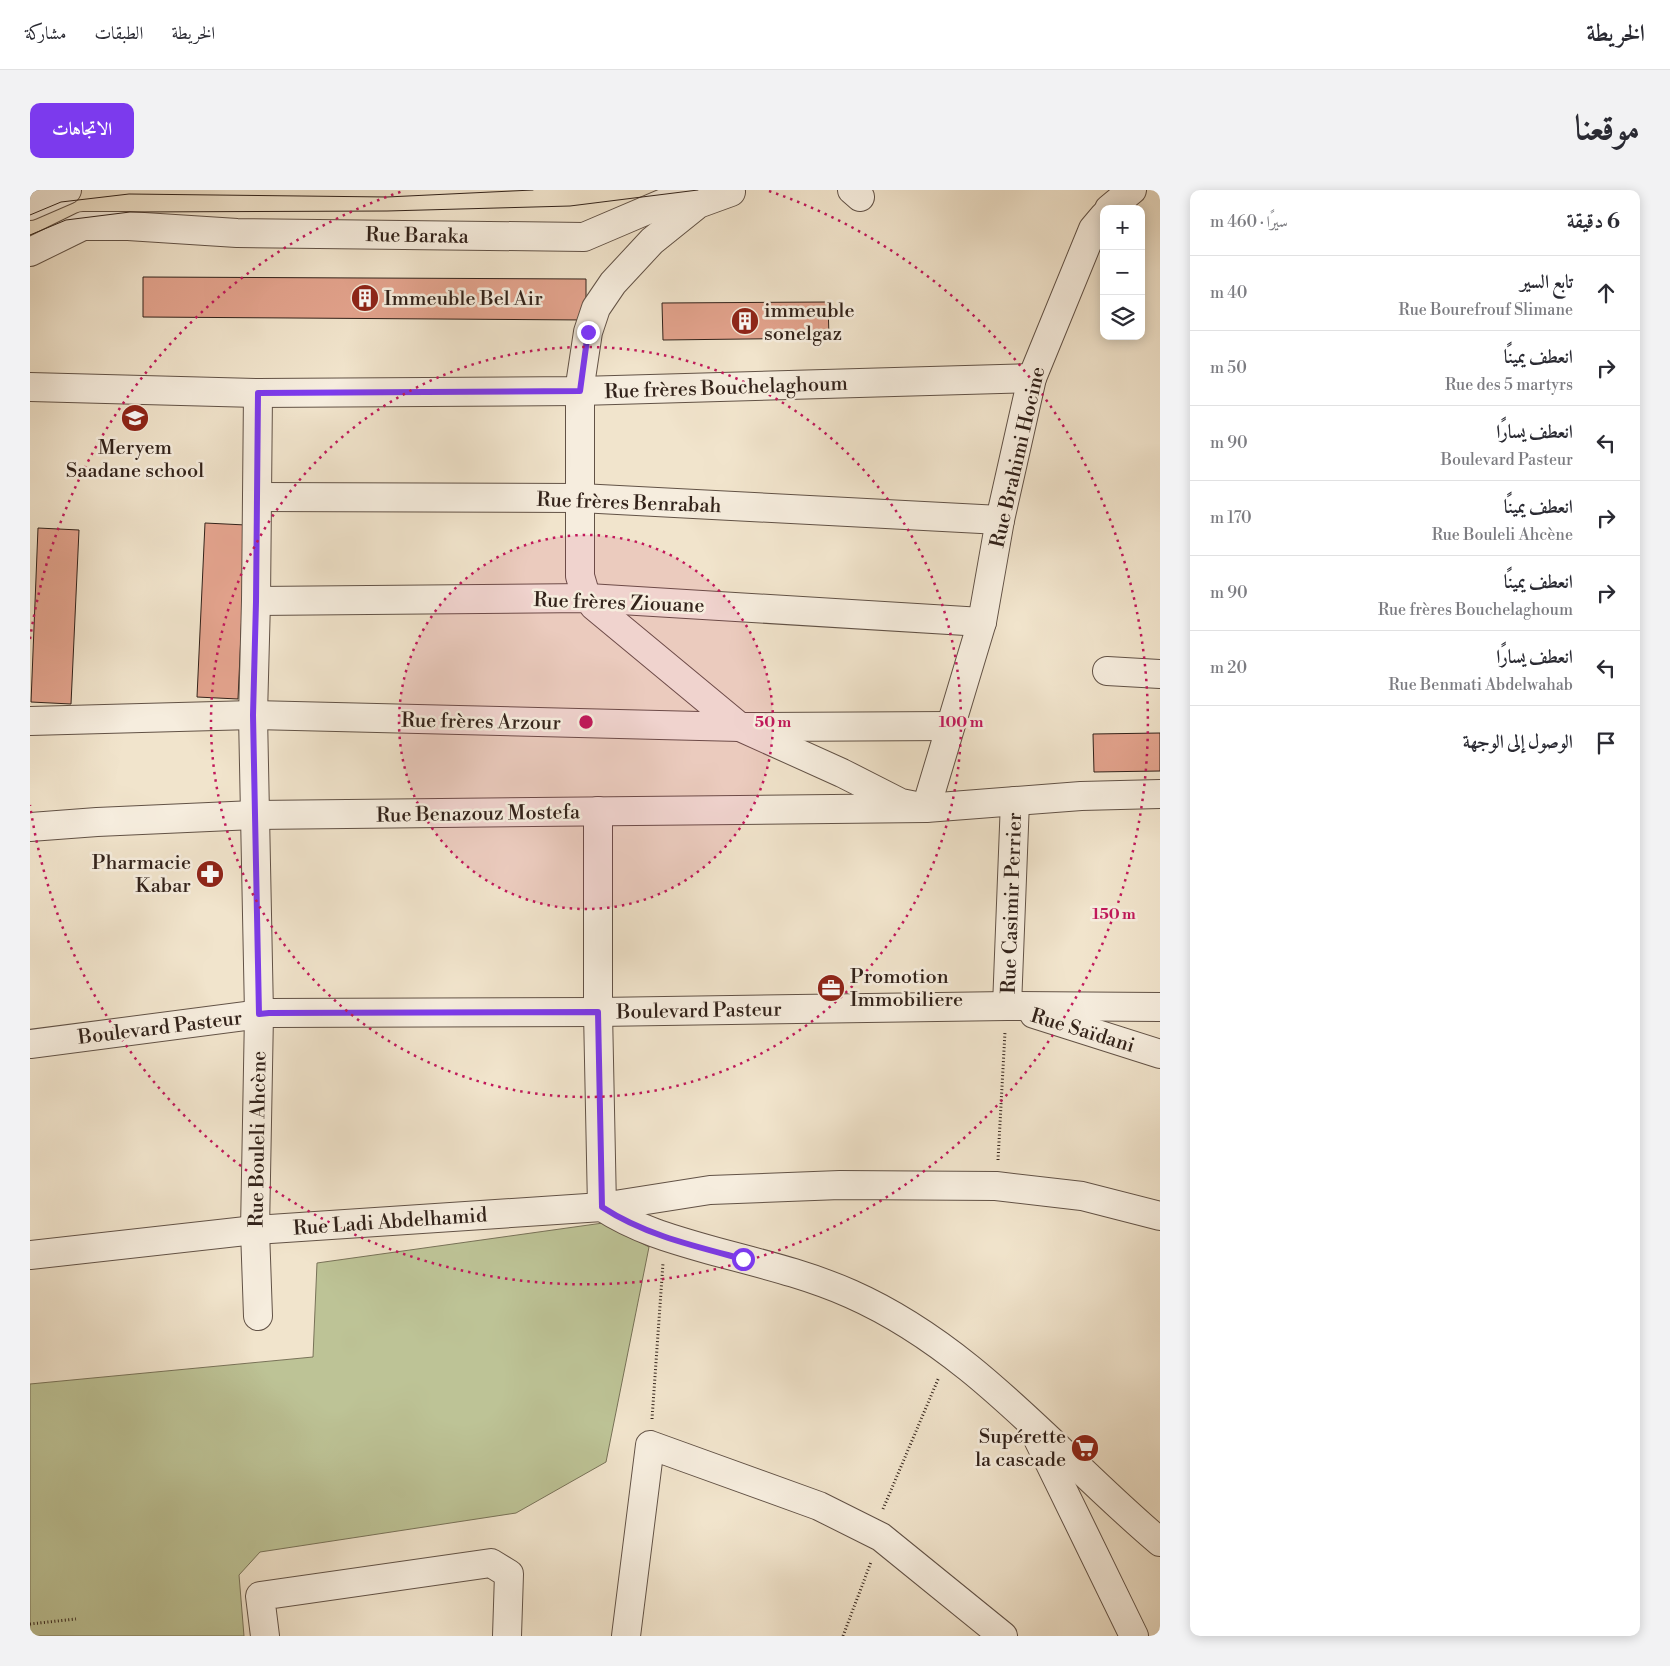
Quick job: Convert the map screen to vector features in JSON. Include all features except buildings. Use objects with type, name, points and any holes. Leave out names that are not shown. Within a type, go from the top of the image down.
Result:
[{"type":"street","points":[[30,206],[68,190]]},
{"type":"street","points":[[1114,205],[1132,190]]},
{"type":"street","points":[[737,191],[698,204],[652,241],[613,283],[596,308],[588,332],[580,391],[580,576],[588,598],[594,606],[740,727],[842,773],[901,804],[926,808],[1081,796],[1152,799]]},
{"type":"street","name":"Rue Baraka","points":[[30,252],[83,226],[128,226],[237,233],[584,237],[673,199],[737,191]]},
{"type":"street","name":"Rue Brahimi Hocine","points":[[926,808],[982,622],[1000,520],[1032,378],[1093,230],[1100,221]]},
{"type":"street","name":"Rue frères Bouchelaghoum","points":[[30,387],[258,393],[580,391],[1032,378]]},
{"type":"street","name":"Rue Bouleli Ahcène","points":[[258,393],[253,715],[259,1014],[254,1230],[258,1316]]},
{"type":"street","name":"Rue frères Benrabah","points":[[257,497],[580,498],[1000,520]]},
{"type":"street","name":"Rue frères Ziouane","points":[[256,602],[588,598],[982,622]]},
{"type":"street","points":[[1107,671],[1160,674]]},
{"type":"street","name":"Rue frères Arzour","points":[[30,721],[253,715],[740,727],[950,726]]},
{"type":"street","name":"Rue Casimir Perrier","points":[[1007,1006],[1015,801]]},
{"type":"street","name":"Rue Benazouz Mostefa","points":[[30,827],[254,815],[926,808]]},
{"type":"street","points":[[598,811],[598,1012],[602,1207],[634,1226],[664,1238],[798,1274],[851,1294],[902,1320],[949,1352],[1004,1396],[1126,1513],[1160,1542]]},
{"type":"street","name":"Boulevard Pasteur","points":[[30,1044],[279,1013],[598,1012],[1007,1006],[1160,1007]]},
{"type":"street","name":"Rue Saïdani","points":[[1007,1006],[1160,1054]]},
{"type":"street","name":"Rue Ladi Abdelhamid","points":[[30,1255],[254,1230],[602,1207],[710,1190],[840,1185],[996,1186],[1082,1196],[1160,1216]]},
{"type":"street","points":[[1029,1420],[1134,1636]]},
{"type":"street","points":[[626,1636],[650,1445],[819,1506],[877,1535],[1003,1636]]},
{"type":"street","points":[[265,1636],[260,1596],[490,1563],[508,1574],[506,1636]]},
{"type":"path","points":[[996,1186],[1007,1006]]},
{"type":"path","points":[[650,1445],[664,1238]]},
{"type":"path","points":[[843,1636],[877,1535],[949,1352]]},
{"type":"path","points":[[30,1624],[76,1619]]},
{"type":"green space","points":[[603,1223],[649,1247],[606,1462],[516,1513],[260,1552],[239,1575],[244,1636],[30,1636],[30,1384],[313,1357],[317,1263]]},
{"type":"tram line","points":[[30,215],[61,202],[129,194],[387,197],[533,190]]},
{"type":"tram line","points":[[30,235],[66,220],[130,212],[387,211],[570,206],[698,190]]},
{"type":"place","name":"Immeuble Bel Air","points":[[365,298]]},
{"type":"place","name":"immeuble sonelgaz","points":[[745,321]]},
{"type":"place","name":"Meryem Saadane school","points":[[135,418]]},
{"type":"place","name":"Pharmacie Kabar","points":[[210,874]]},
{"type":"place","name":"Promotion Immobiliere","points":[[831,988]]},
{"type":"place","name":"Supérette la cascade","points":[[1085,1448]]},
{"type":"route","points":[[588,332],[580,391],[258,393],[253,715],[259,1014],[598,1012],[602,1207],[634,1226],[664,1238],[743,1259]]}]
